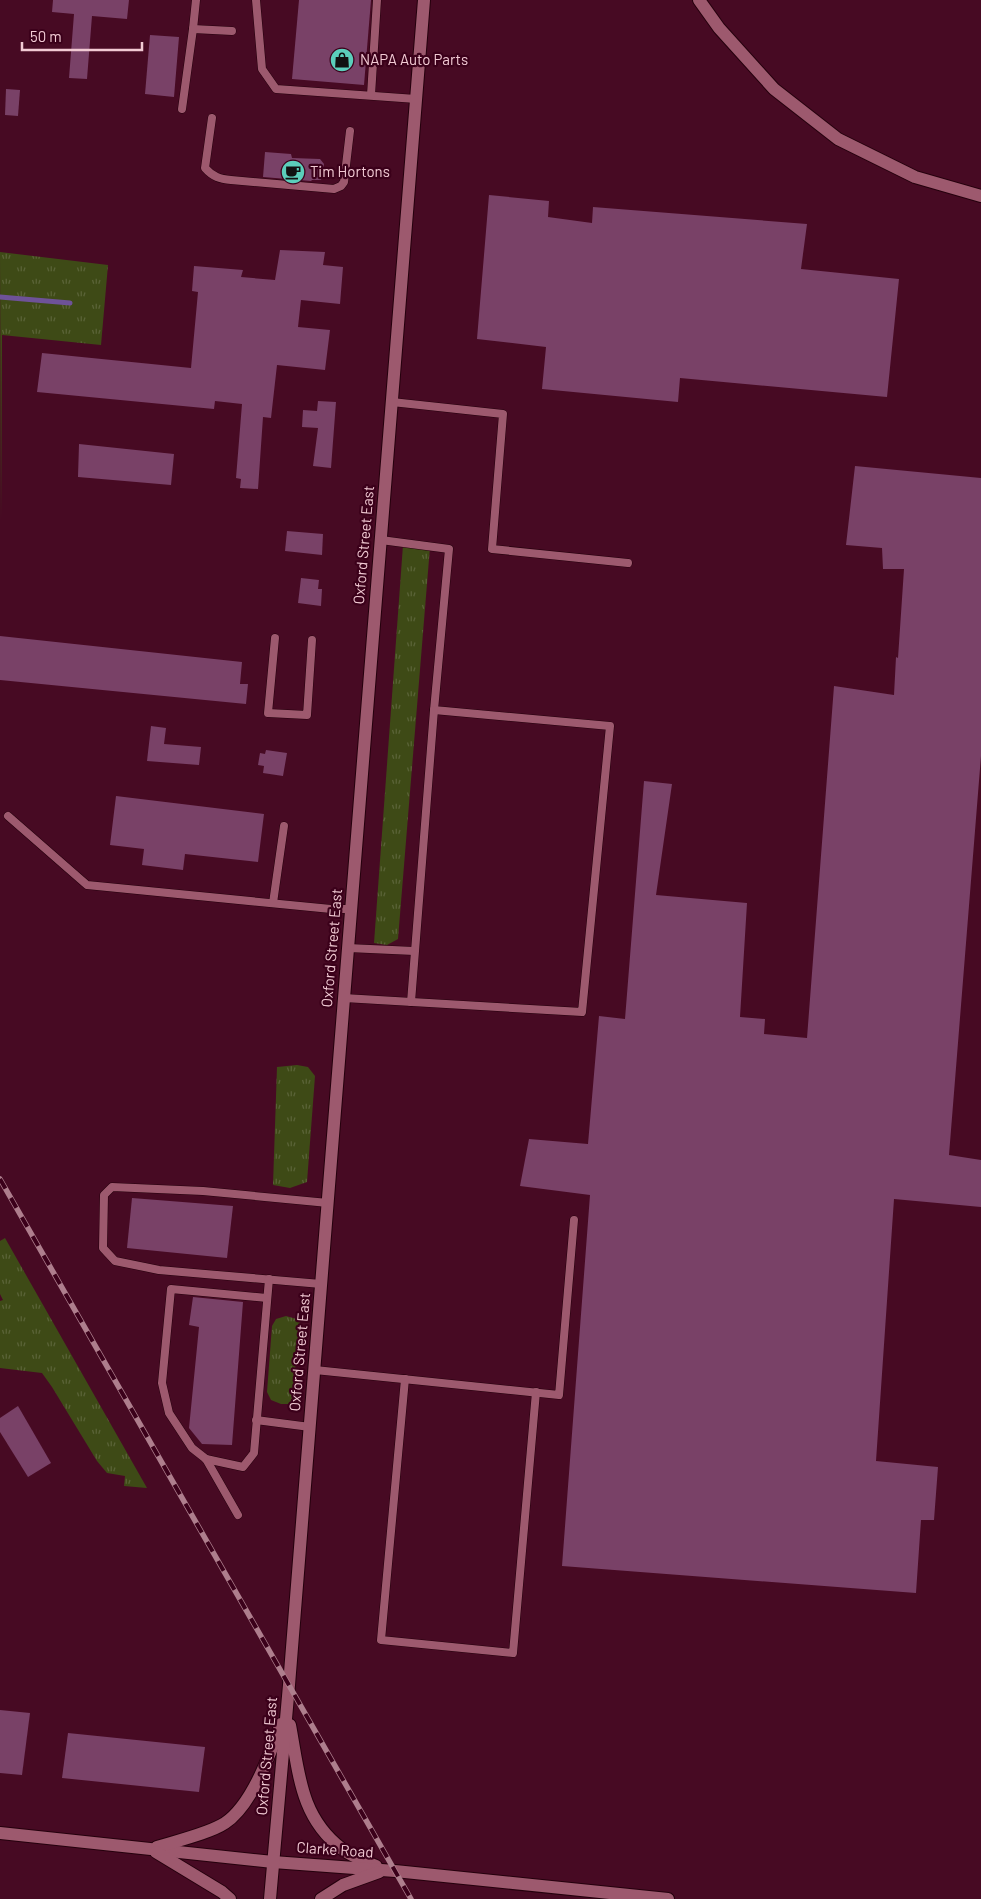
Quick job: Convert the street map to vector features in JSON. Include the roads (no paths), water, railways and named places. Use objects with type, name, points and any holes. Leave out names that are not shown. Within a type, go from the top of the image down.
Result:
[{"type":"main road","name":"Oxford Street East","points":[[270,1899],[315,1370],[424,0]]},
{"type":"main road","points":[[699,0],[723,34],[774,89],[838,139],[915,177],[981,196]]},
{"type":"main road","points":[[152,1849],[214,1829],[235,1815],[254,1788],[287,1710]]},
{"type":"main road","points":[[287,1710],[304,1794],[308,1809],[315,1822],[342,1850],[384,1870]]},
{"type":"main road","name":"Clarke Road","points":[[0,1833],[274,1862],[384,1870],[668,1899]]},
{"type":"main road","points":[[152,1849],[230,1899]]},
{"type":"main road","points":[[321,1899],[343,1885],[384,1870]]},
{"type":"lane","points":[[182,109],[196,0]]},
{"type":"lane","points":[[256,0],[262,69],[276,89],[416,98]]},
{"type":"lane","points":[[370,95],[377,0]]},
{"type":"lane","points":[[193,29],[232,31]]},
{"type":"lane","points":[[212,118],[206,168],[211,175],[231,180],[334,189],[341,186],[344,182],[350,131]]},
{"type":"lane","points":[[392,402],[503,414],[492,549],[628,563]]},
{"type":"lane","points":[[381,540],[449,549],[410,1002]]},
{"type":"lane","points":[[275,638],[268,713],[307,715],[312,640]]},
{"type":"lane","points":[[344,998],[582,1012],[610,726],[434,710]]},
{"type":"lane","points":[[8,816],[87,885],[331,909],[351,909]]},
{"type":"lane","points":[[273,903],[284,826]]},
{"type":"lane","points":[[348,948],[414,952]]},
{"type":"lane","points":[[321,1284],[159,1270],[115,1261],[103,1248],[104,1195],[112,1187],[203,1191],[328,1203]]},
{"type":"lane","points":[[315,1370],[559,1395],[574,1220]]},
{"type":"lane","points":[[206,1459],[243,1466],[254,1453],[269,1279]]},
{"type":"lane","points":[[238,1515],[206,1459],[192,1448],[169,1412],[162,1383],[171,1288],[267,1298]]},
{"type":"lane","points":[[405,1379],[381,1640],[513,1653],[536,1392]]},
{"type":"lane","points":[[256,1420],[310,1427]]},
{"type":"waterway","points":[[0,297],[70,303]]},
{"type":"railway","points":[[0,1179],[411,1899]]},
{"type":"place","name":"NAPA Auto Parts","points":[[342,60]]},
{"type":"place","name":"Tim Hortons","points":[[293,172]]}]
